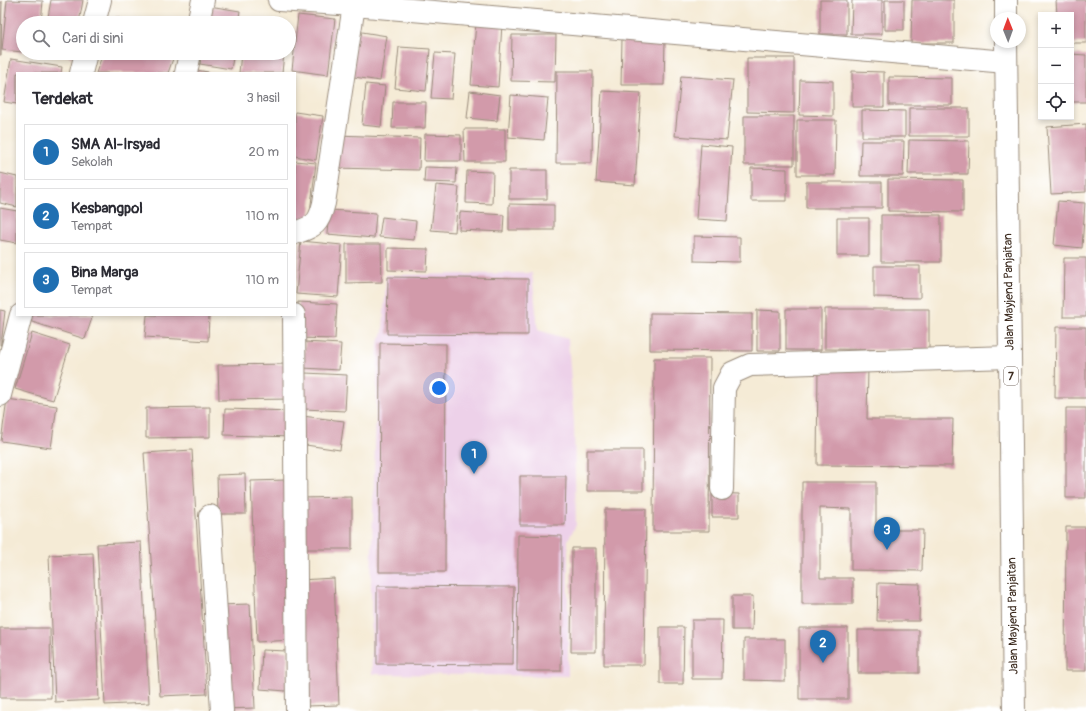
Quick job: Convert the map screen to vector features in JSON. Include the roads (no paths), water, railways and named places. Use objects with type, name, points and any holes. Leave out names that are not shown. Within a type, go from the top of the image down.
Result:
[{"type":"main road","points":[[96,16],[100,0]]},
{"type":"main road","points":[[200,16],[203,0]]},
{"type":"main road","points":[[279,0],[1006,52]]},
{"type":"main road","points":[[1006,0],[1006,12]]},
{"type":"main road","points":[[296,233],[308,229],[316,223],[321,216],[354,5]]},
{"type":"main road","name":"Jalan Mayjend Panjaitan","points":[[1006,52],[1014,711]]},
{"type":"main road","points":[[82,72],[85,60]]},
{"type":"main road","points":[[186,72],[189,60]]},
{"type":"main road","points":[[0,395],[21,316]]},
{"type":"main road","points":[[294,316],[296,711]]},
{"type":"main road","points":[[722,489],[724,388],[732,373],[750,365],[1010,357]]},
{"type":"main road","points":[[210,516],[222,711]]},
{"type":"place","name":"SMA Al-Irsyad","points":[[474,474]]},
{"type":"place","name":"Bina Marga","points":[[887,550]]},
{"type":"place","name":"Kesbangpol","points":[[823,663]]}]
